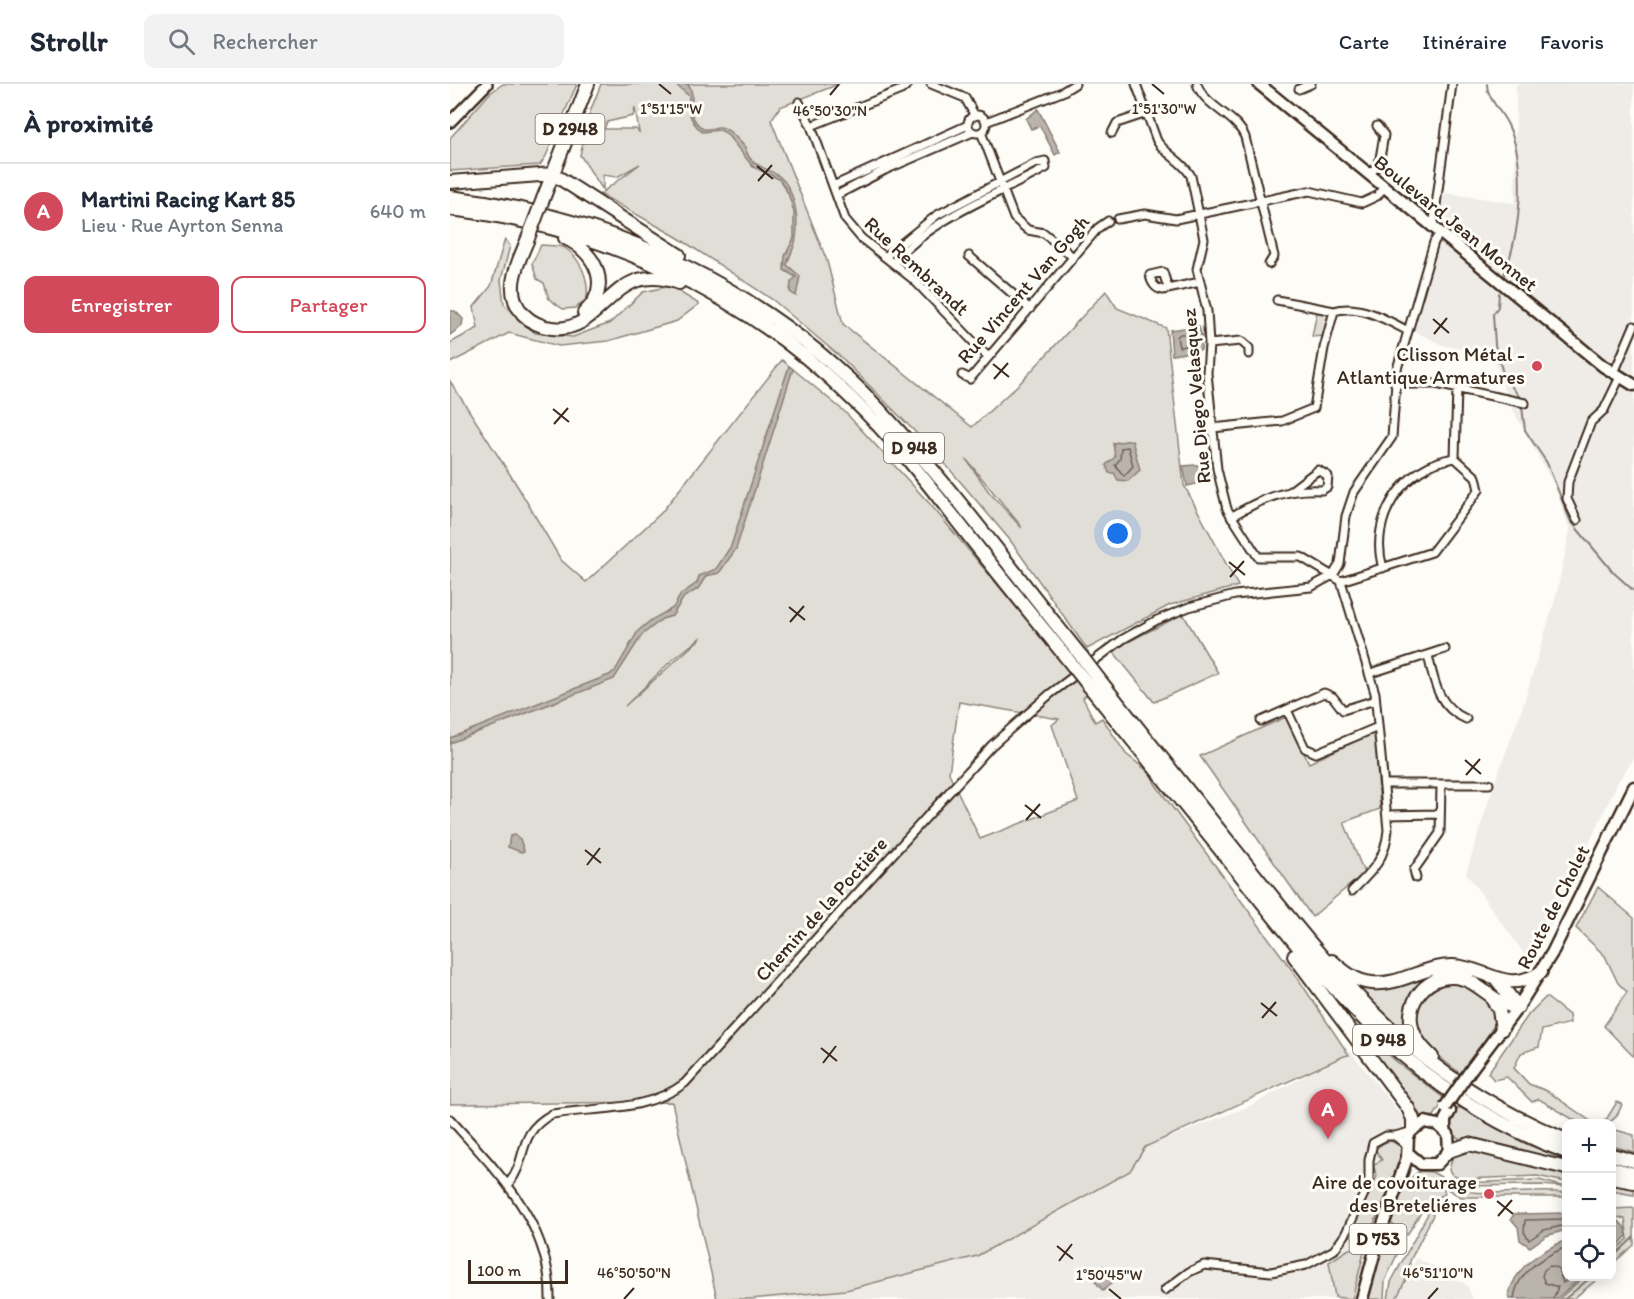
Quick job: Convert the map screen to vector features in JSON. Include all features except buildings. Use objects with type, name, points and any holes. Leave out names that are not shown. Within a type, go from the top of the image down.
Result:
[{"type":"highway","name":"D 2948","points":[[553,174],[588,84]]},
{"type":"highway","points":[[553,174],[516,269],[512,292],[516,304],[527,318],[547,328],[567,328],[584,322],[621,290],[648,278],[668,279],[730,304]]},
{"type":"highway","points":[[450,182],[553,174],[683,258],[708,278]]},
{"type":"highway","name":"D 948","points":[[450,197],[502,205],[567,220],[651,250],[708,278],[798,337],[841,372],[877,407],[928,465],[1077,662]]},
{"type":"highway","name":"D 948","points":[[450,209],[525,222],[635,256],[730,304],[804,356],[869,416],[910,461],[1302,934],[1378,1019],[1401,1040],[1454,1080],[1503,1110],[1562,1138]]},
{"type":"highway","points":[[516,269],[516,286],[524,306],[532,314],[551,322],[564,322],[580,316],[594,303],[599,291],[597,269],[584,249],[567,239],[525,222]]},
{"type":"highway","name":"D 948","points":[[1093,682],[1242,878],[1327,983],[1365,1024],[1404,1059],[1489,1115],[1562,1150]]},
{"type":"highway","points":[[1242,878],[1275,930],[1408,1108],[1413,1119],[1411,1130]]},
{"type":"highway","points":[[1302,934],[1340,969],[1360,981],[1385,983],[1450,966],[1475,970],[1496,979],[1517,983],[1541,972]]},
{"type":"highway","points":[[1454,1080],[1423,1048],[1413,1032],[1410,1010],[1415,999],[1432,982],[1453,977],[1473,983],[1504,1004],[1518,1007]]},
{"type":"highway","points":[[1496,979],[1518,1007]]},
{"type":"highway","points":[[1490,996],[1499,1010],[1499,1034]]},
{"type":"highway","points":[[1449,1151],[1469,1143],[1562,1167]]},
{"type":"highway","points":[[1616,1156],[1634,1161]]},
{"type":"highway","points":[[1616,1169],[1634,1174]]},
{"type":"highway","points":[[1616,1179],[1634,1182]]},
{"type":"main road","name":"Boulevard Jean Monnet","points":[[1258,84],[1437,231],[1617,375],[1634,385]]},
{"type":"main road","name":"Route de Cholet","points":[[1430,1122],[1447,1109],[1541,972],[1634,787]]},
{"type":"main road","name":"Route de Cholet","points":[[1445,1130],[1447,1109]]},
{"type":"main road","points":[[1430,1122],[1445,1130],[1449,1138],[1449,1151],[1437,1164],[1420,1164],[1407,1149],[1411,1130],[1430,1122]]},
{"type":"main road","name":"D 753","points":[[1362,1299],[1382,1225],[1400,1182],[1407,1149]]},
{"type":"main road","name":"D 753","points":[[1400,1182],[1410,1170],[1420,1164]]},
{"type":"street","points":[[450,123],[487,84]]},
{"type":"street","points":[[811,126],[901,90],[908,84]]},
{"type":"street","points":[[931,84],[965,98],[975,116]]},
{"type":"street","points":[[986,122],[1075,84]]},
{"type":"street","name":"Rue Diego Velasquez","points":[[1136,84],[1162,148],[1186,167],[1191,176],[1204,238],[1198,263],[1207,312],[1209,344],[1207,373],[1212,428],[1217,472],[1225,505],[1258,557],[1296,556],[1333,575]]},
{"type":"street","points":[[1197,84],[1200,93],[1241,128],[1274,256],[1269,264]]},
{"type":"street","points":[[1299,89],[1311,84]]},
{"type":"street","points":[[1352,891],[1377,865],[1386,849],[1387,815],[1376,700],[1371,673],[1341,581],[1333,575],[1340,564],[1346,516],[1354,492],[1392,437],[1395,384],[1437,231],[1452,84]]},
{"type":"street","name":"Rue Rembrandt","points":[[799,102],[811,126],[845,219],[850,226],[894,262],[988,357]]},
{"type":"street","points":[[1112,133],[1117,123],[1147,113]]},
{"type":"street","points":[[835,191],[986,128],[986,122],[980,116],[975,116]]},
{"type":"street","points":[[835,191],[968,124],[975,116]]},
{"type":"street","points":[[968,124],[977,132],[1014,218],[1028,230],[1044,233],[1073,257]]},
{"type":"street","points":[[1369,175],[1380,160],[1384,135],[1377,126]]},
{"type":"street","points":[[886,256],[927,222],[1000,182],[1045,161],[1046,168],[944,221],[922,236],[894,262]]},
{"type":"street","name":"Rue Vincent Van Gogh","points":[[1118,219],[1145,214],[1176,219],[1309,191],[1362,203],[1377,196],[1384,188]]},
{"type":"street","name":"Rue Vincent Van Gogh","points":[[962,375],[970,379],[1098,228],[1108,221]]},
{"type":"street","points":[[969,256],[972,262],[1029,309]]},
{"type":"street","points":[[1168,288],[1200,282]]},
{"type":"street","points":[[1277,300],[1334,311],[1341,309],[1368,312],[1408,332]]},
{"type":"street","points":[[1212,428],[1282,421],[1314,408],[1324,348],[1334,311]]},
{"type":"street","points":[[1577,520],[1567,500],[1568,482],[1591,422],[1604,410],[1634,326]]},
{"type":"street","points":[[1209,344],[1241,341],[1249,348],[1249,354]]},
{"type":"street","points":[[1395,384],[1436,384],[1525,403]]},
{"type":"street","points":[[1455,458],[1457,388]]},
{"type":"street","points":[[1341,581],[1383,568],[1432,552],[1479,490],[1476,477],[1455,458],[1438,460],[1420,469],[1411,477],[1383,515],[1378,542],[1383,568]]},
{"type":"street","points":[[1231,517],[1255,502],[1289,492],[1322,490],[1326,487],[1328,476],[1318,470],[1289,492]]},
{"type":"street","name":"Chemin de la Poctière","points":[[509,1183],[515,1173],[528,1136],[541,1120],[552,1114],[639,1104],[669,1094],[685,1083],[1006,730],[1112,647],[1156,620],[1189,607],[1235,595],[1311,587],[1333,575]]},
{"type":"street","points":[[1371,673],[1445,649]]},
{"type":"street","points":[[1428,655],[1438,697],[1457,715],[1466,719]]},
{"type":"street","points":[[1261,721],[1324,693],[1333,697],[1343,711],[1376,700]]},
{"type":"street","points":[[1287,710],[1305,748],[1316,753],[1378,727]]},
{"type":"street","points":[[1384,784],[1489,784]]},
{"type":"street","points":[[1416,878],[1414,870],[1440,832],[1441,784]]},
{"type":"street","points":[[1387,815],[1439,814]]},
{"type":"street","points":[[450,1119],[509,1183],[536,1231],[549,1278],[550,1299]]},
{"type":"street","points":[[1165,1290],[1189,1272],[1204,1265],[1271,1272],[1306,1265],[1334,1250],[1346,1235],[1369,1183],[1369,1160],[1373,1143],[1386,1136],[1395,1136],[1411,1130]]},
{"type":"street","points":[[1395,1136],[1407,1149]]},
{"type":"shaded area","points":[[503,84],[577,84],[546,156],[540,165],[450,171],[450,138],[490,93]]},
{"type":"shaded area","points":[[601,84],[839,84],[780,107],[771,120],[827,261],[843,324],[972,427],[1021,382],[1106,291],[1117,308],[1166,328],[1184,485],[1238,586],[1170,605],[1087,649],[1010,540],[935,452],[844,360],[773,300],[677,237],[600,194],[640,164],[617,177],[603,175],[603,190],[580,155],[590,112]],"holes":[[[635,108],[639,132],[636,129],[604,129],[607,122],[633,116]],[[966,459],[1021,526],[1021,527],[989,492]]]},
{"type":"shaded area","points":[[1516,84],[1634,84],[1634,758],[1618,782],[1532,965],[1466,873],[1494,784],[1522,709],[1556,596],[1570,530],[1554,485],[1508,401],[1492,354],[1444,346],[1412,330],[1445,193],[1515,203]]},
{"type":"shaded area","points":[[966,129],[966,132],[838,191],[837,187]]},
{"type":"shaded area","points":[[997,188],[921,234],[894,257],[891,257],[939,216]]},
{"type":"shaded area","points":[[505,239],[510,246],[501,280],[504,304],[535,333],[573,337],[610,323],[643,292],[670,286],[699,304],[677,321],[608,341],[559,346],[509,333],[450,363],[450,343],[478,328],[474,307],[491,286]]},
{"type":"shaded area","points":[[541,245],[565,248],[580,264],[587,284],[587,298],[576,308],[563,309],[549,299],[544,283],[537,279],[532,264]]},
{"type":"shaded area","points":[[1317,311],[1326,312],[1329,317],[1323,336],[1312,337]]},
{"type":"shaded area","points":[[782,360],[845,412],[930,504],[1088,693],[1083,698],[1095,722],[1102,718],[1126,754],[1150,773],[1156,785],[1295,974],[1349,1055],[1145,1147],[1130,1171],[977,1256],[846,1290],[751,1299],[717,1299],[672,1102],[450,1104],[450,381],[518,487],[561,560],[586,582],[661,513]],"holes":[[[701,638],[625,706],[669,663]],[[959,702],[1059,719],[1052,725],[1078,801],[980,839],[949,773]]]},
{"type":"shaded area","points":[[1183,614],[1218,673],[1154,702],[1112,650]]},
{"type":"shaded area","points":[[1286,717],[1309,763],[1375,732],[1380,809],[1344,822],[1364,873],[1312,917],[1200,756]]},
{"type":"shaded area","points":[[1598,887],[1634,918],[1634,1057],[1604,1026],[1627,992],[1618,983],[1605,956],[1576,928]]},
{"type":"shaded area","points":[[1458,971],[1487,979],[1501,989],[1501,996],[1458,974],[1415,995],[1417,1044],[1346,977],[1365,985]]},
{"type":"shaded area","points":[[1447,983],[1472,989],[1490,1005],[1497,1021],[1462,1075],[1430,1048],[1418,1028],[1418,1010],[1421,1002],[1436,988]]},
{"type":"shaded area","points":[[1546,997],[1569,1015],[1570,1023],[1542,1030],[1539,1047],[1521,1053],[1514,1068],[1529,1084],[1547,1091],[1587,1119],[1572,1119],[1539,1099],[1532,1102],[1507,1077],[1494,1080],[1488,1073],[1529,1014]]},
{"type":"shaded area","points":[[1343,1013],[1399,1064],[1445,1099],[1434,1116],[1426,1118],[1417,1112]]},
{"type":"shaded area","points":[[1350,1051],[1406,1121],[1396,1141],[1404,1147],[1398,1175],[1371,1238],[1355,1299],[696,1299],[848,1287],[1130,1172],[1145,1147],[1252,1105]]},
{"type":"shaded area","points":[[1617,1102],[1622,1104],[1614,1119],[1607,1119]]},
{"type":"shaded area","points":[[1459,1107],[1524,1143],[1562,1158],[1562,1163],[1468,1139],[1460,1140],[1454,1134],[1449,1121]]},
{"type":"shaded area","points":[[1616,1130],[1634,1135],[1634,1152],[1616,1147]]},
{"type":"shaded area","points":[[1391,1141],[1402,1147],[1402,1161],[1371,1230],[1356,1237],[1351,1236],[1350,1233],[1377,1176],[1373,1165],[1382,1160],[1375,1149]]},
{"type":"shaded area","points":[[1466,1149],[1562,1172],[1562,1181],[1537,1176],[1464,1179],[1453,1176],[1449,1170],[1453,1155]]},
{"type":"shaded area","points":[[1420,1171],[1432,1172],[1441,1177],[1445,1194],[1427,1203],[1407,1235],[1391,1223],[1405,1187]]},
{"type":"shaded area","points":[[1539,1180],[1562,1187],[1463,1186],[1454,1181],[1462,1183]]},
{"type":"shaded area","points":[[1616,1184],[1634,1186],[1634,1195],[1616,1192]]},
{"type":"shaded area","points":[[1448,1185],[1471,1192],[1553,1192],[1562,1193],[1562,1197],[1461,1197],[1447,1189]]},
{"type":"shaded area","points":[[1634,1208],[1634,1245],[1616,1261],[1616,1250],[1628,1239],[1625,1219],[1616,1217],[1616,1209]]},
{"type":"shaded area","points":[[1430,1210],[1433,1215],[1410,1261],[1409,1273],[1396,1299],[1388,1299],[1391,1282]]},
{"type":"shaded area","points":[[1388,1235],[1403,1241],[1385,1281],[1384,1299],[1367,1299],[1382,1244]]},
{"type":"shaded area","points":[[1366,1245],[1352,1299],[1335,1297],[1329,1262],[1349,1249]]},
{"type":"shaded area","points":[[1417,1258],[1467,1285],[1473,1299],[1396,1299]]},
{"type":"shaded area","points":[[1579,1281],[1595,1281],[1573,1299],[1559,1299]]},
{"type":"water","points":[[675,84],[688,84],[692,96],[691,111],[696,123],[703,129],[722,127],[729,131],[745,147],[754,163],[779,176],[789,188],[795,205],[797,230],[787,265],[800,276],[796,296],[790,292],[791,282],[796,277],[784,270],[785,256],[794,238],[794,212],[788,193],[779,179],[753,167],[726,133],[720,130],[702,132],[690,116],[689,96]]},
{"type":"water","points":[[1038,109],[1060,152],[1055,155],[1040,126],[1031,129],[1026,119]]},
{"type":"water","points":[[450,311],[455,311],[463,319],[462,326],[450,335]]},
{"type":"water","points":[[1199,326],[1202,338],[1201,350],[1172,355],[1170,330]]},
{"type":"water","points":[[789,366],[793,369],[736,549],[719,573],[706,576],[698,589],[684,597],[672,616],[662,619],[642,635],[614,679],[450,743],[450,738],[609,675],[615,671],[638,631],[651,620],[673,608],[681,594],[697,583],[699,576],[716,569],[731,546]]},
{"type":"water","points":[[1132,440],[1140,470],[1128,481],[1118,480],[1114,473],[1109,473],[1106,465],[1115,457],[1113,443]]},
{"type":"water","points":[[1208,464],[1211,476],[1209,481],[1187,486],[1183,466]]},
{"type":"water","points":[[515,835],[520,839],[524,851],[508,847],[510,836]]},
{"type":"water","points":[[1562,1213],[1562,1231],[1546,1236],[1530,1247],[1520,1240],[1518,1227],[1511,1219],[1514,1214]]},
{"type":"water","points":[[1619,1221],[1626,1229],[1627,1236],[1616,1247],[1616,1227],[1616,1222]]},
{"type":"water","points":[[1562,1242],[1562,1281],[1577,1281],[1556,1299],[1510,1299],[1508,1296],[1512,1285],[1523,1268]]},
{"type":"water","points":[[1103,1266],[1113,1281],[1103,1291],[1090,1275]]},
{"type":"waterway","points":[[1487,84],[1492,100],[1508,125],[1514,142],[1520,180],[1518,220],[1504,275]]},
{"type":"waterway","points":[[1499,293],[1498,307],[1493,314],[1495,345],[1504,377],[1519,396]]},
{"type":"waterway","points":[[1522,407],[1525,430],[1547,463],[1570,520],[1613,572],[1634,591]]},
{"type":"waterway","points":[[1616,1254],[1634,1237]]},
{"type":"waterway","points":[[1565,1299],[1586,1281]]},
{"type":"place","name":"Clisson Métal - Atlantique Armatures","points":[[1537,366]]},
{"type":"place","name":"Martini Racing Kart 85","points":[[1328,1139]]},
{"type":"place","name":"Aire de covoiturage des Breteliéres","points":[[1489,1194]]}]
